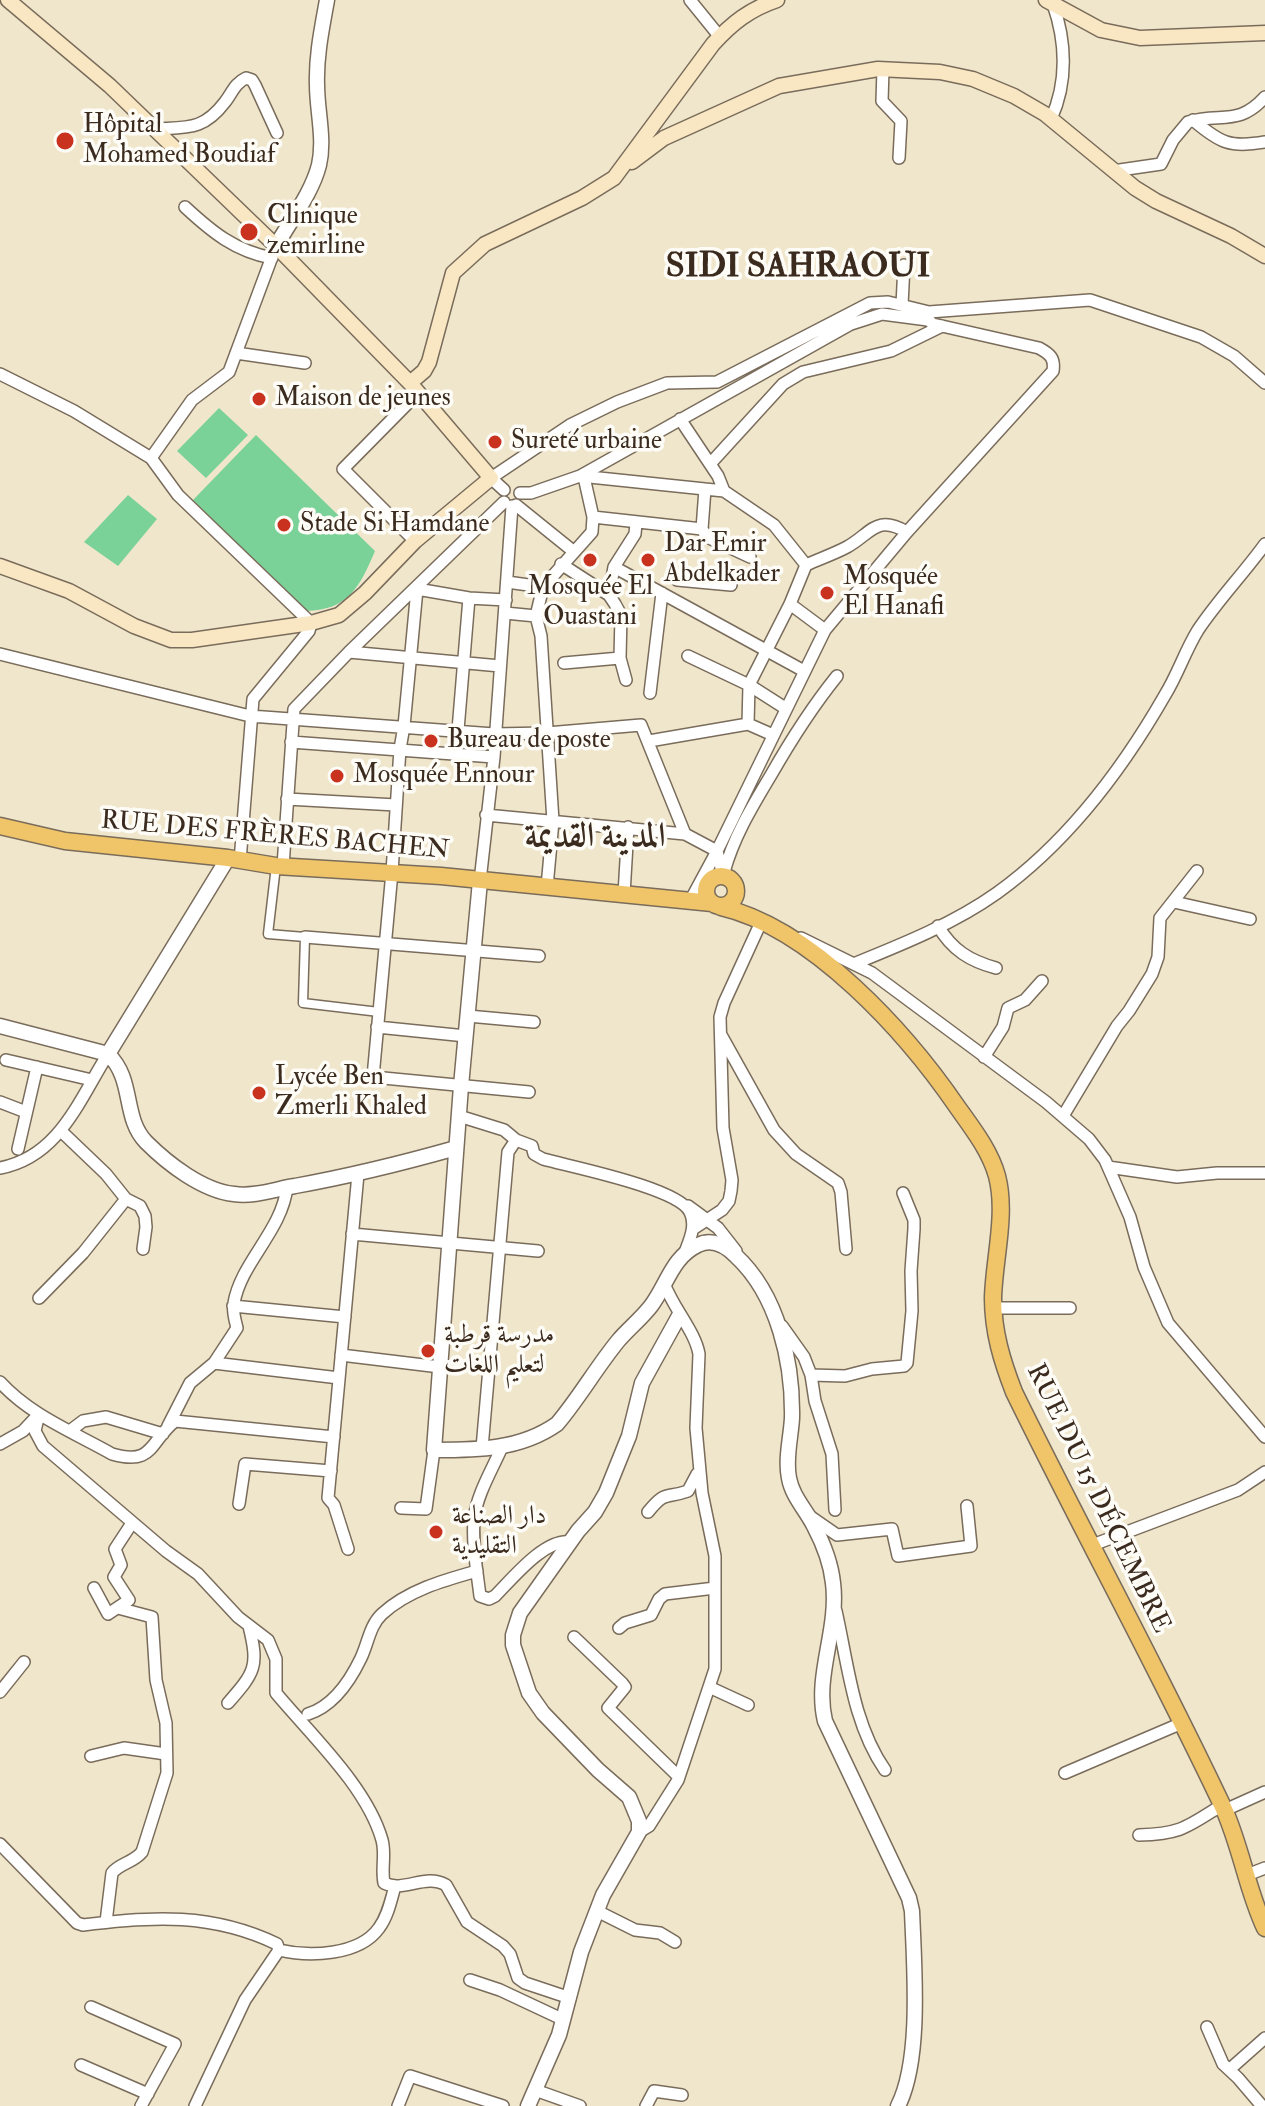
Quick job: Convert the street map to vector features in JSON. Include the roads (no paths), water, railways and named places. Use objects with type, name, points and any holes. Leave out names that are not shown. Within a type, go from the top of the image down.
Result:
[{"type":"main road","points":[[0,566],[69,591],[144,631],[171,640],[192,640],[311,623],[339,615],[415,541],[491,478],[414,388],[274,252],[154,129],[110,86],[8,0]]},
{"type":"main road","points":[[614,178],[720,37],[760,3],[777,0]]},
{"type":"main road","points":[[1049,2],[1101,30],[1140,38],[1265,33]]},
{"type":"main road","points":[[414,388],[429,362],[453,273],[485,244],[582,198],[614,178],[664,138],[763,92],[820,77],[883,69],[940,72],[973,79],[1014,96],[1051,119],[1113,171],[1156,201],[1231,236],[1265,256]]},
{"type":"main road","name":"RUE DES FRÈRES BACHEN","points":[[0,826],[65,841],[280,866],[392,872],[624,894]]},
{"type":"main road","points":[[729,881],[734,900],[716,905],[706,895],[707,886],[713,878],[729,881],[762,920]]},
{"type":"main road","name":"RUE DU 15 DÉCEMBRE","points":[[624,894],[716,905],[762,920],[794,940],[887,1018],[930,1067],[981,1140],[997,1178],[994,1308],[998,1346],[1014,1392],[1223,1808],[1265,1928]]},
{"type":"street","points":[[151,458],[192,400],[229,372],[274,252],[314,178],[319,163],[317,57],[327,0]]},
{"type":"street","points":[[690,0],[720,37]]},
{"type":"street","points":[[1049,2],[1058,18],[1064,62],[1063,88],[1051,119]]},
{"type":"street","points":[[883,69],[882,101],[901,121],[899,158]]},
{"type":"street","points":[[154,129],[199,126],[209,120],[234,87],[246,78],[255,85],[277,133]]},
{"type":"street","points":[[1113,171],[1161,164],[1180,129],[1193,120],[1240,117],[1265,97]]},
{"type":"street","points":[[1193,120],[1229,144],[1242,146],[1265,142]]},
{"type":"street","points":[[185,207],[212,232],[236,247],[274,252]]},
{"type":"street","points":[[902,305],[904,265]]},
{"type":"street","points":[[539,956],[268,934],[280,866],[294,709],[349,652],[511,499],[582,477],[851,324],[882,314],[928,316],[1090,300],[1201,337],[1227,352],[1265,383]]},
{"type":"street","points":[[573,551],[491,478],[570,425],[617,402],[667,383],[717,382],[861,306],[878,302],[902,305],[942,326],[1039,348],[1049,354],[1054,362],[1053,371],[907,532],[825,630],[690,901]]},
{"type":"street","points":[[710,464],[783,384],[803,372],[891,351],[942,326]]},
{"type":"street","points":[[236,353],[305,363]]},
{"type":"street","points":[[0,374],[74,411],[151,458],[178,495],[311,623],[309,631],[253,699],[234,859],[61,1131],[35,1156],[0,1168]]},
{"type":"street","points":[[414,388],[343,469],[415,541]]},
{"type":"street","points":[[680,419],[724,491]]},
{"type":"street","points":[[582,477],[724,491],[774,525],[806,565]]},
{"type":"street","points":[[547,887],[553,821],[541,636],[536,616],[543,587],[592,532],[593,517],[582,477]]},
{"type":"street","points":[[705,489],[702,529],[707,537],[750,557]]},
{"type":"street","points":[[401,1508],[426,1509],[434,1450],[461,1086],[494,757],[511,499]]},
{"type":"street","points":[[593,517],[702,529]]},
{"type":"street","points":[[609,595],[614,567],[635,534],[636,523]]},
{"type":"street","points":[[748,724],[749,685],[806,565],[848,546],[873,527],[894,524],[907,532]]},
{"type":"street","points":[[856,963],[970,910],[1013,881],[1051,847],[1092,804],[1166,695],[1199,630],[1265,544]]},
{"type":"street","points":[[561,564],[609,595],[621,615],[620,658],[626,680]]},
{"type":"street","points":[[614,567],[804,671]]},
{"type":"street","points":[[677,580],[731,585]]},
{"type":"street","points":[[507,582],[543,587]]},
{"type":"street","points":[[417,589],[506,606],[536,616]]},
{"type":"street","points":[[417,589],[400,749],[373,1077],[529,1092]]},
{"type":"street","points":[[650,693],[662,593]]},
{"type":"street","points":[[456,754],[469,598]]},
{"type":"street","points":[[790,604],[825,630]]},
{"type":"street","points":[[349,652],[500,666]]},
{"type":"street","points":[[0,654],[250,716],[494,734],[641,725],[685,834]]},
{"type":"street","points":[[688,656],[749,685],[785,708]]},
{"type":"street","points":[[564,663],[620,658]]},
{"type":"street","points":[[729,881],[731,846],[741,825],[809,711],[837,676]]},
{"type":"street","points":[[649,741],[748,724],[773,735]]},
{"type":"street","points":[[291,742],[494,757]]},
{"type":"street","points":[[287,799],[396,805]]},
{"type":"street","points":[[486,815],[685,834],[717,851],[729,881]]},
{"type":"street","points":[[624,894],[628,827]]},
{"type":"street","points":[[1063,1116],[1157,965],[1160,918],[1197,871]]},
{"type":"street","points":[[1174,902],[1250,919]]},
{"type":"street","points":[[693,1229],[722,1210],[729,1201],[732,1180],[723,1128],[720,1017],[762,920],[856,963],[1063,1116],[1089,1139],[1108,1167],[1130,1217],[1158,1303],[1168,1323],[1265,1437]]},
{"type":"street","points":[[938,926],[954,948],[975,962],[996,968]]},
{"type":"street","points":[[305,937],[303,1003],[379,1012]]},
{"type":"street","points":[[984,1057],[1003,1027],[1008,1008],[1025,1000],[1042,981]]},
{"type":"street","points":[[468,1016],[534,1022]]},
{"type":"street","points":[[0,1026],[108,1054],[118,1063],[125,1078],[137,1131],[167,1160],[200,1182],[234,1194],[358,1174],[456,1148]]},
{"type":"street","points":[[377,1027],[466,1036]]},
{"type":"street","points":[[721,1035],[774,1130],[796,1154],[838,1183],[846,1249]]},
{"type":"street","points":[[6,1060],[92,1080]]},
{"type":"street","points":[[18,1149],[37,1067]]},
{"type":"street","points":[[0,1102],[26,1112]]},
{"type":"street","points":[[459,1116],[504,1130],[516,1140],[532,1146],[534,1154],[543,1159],[654,1189],[680,1200],[718,1228],[804,1357],[832,1454],[835,1510]]},
{"type":"street","points":[[61,1131],[106,1174],[126,1199],[140,1206],[145,1216],[143,1249]]},
{"type":"street","points":[[482,1448],[508,1152],[516,1140]]},
{"type":"street","points":[[1108,1167],[1177,1177],[1265,1173]]},
{"type":"street","points":[[348,1549],[334,1505],[328,1498],[358,1174]]},
{"type":"street","points":[[164,1432],[190,1383],[214,1363],[237,1328],[233,1306],[238,1287],[268,1238],[286,1201],[287,1187]]},
{"type":"street","points":[[811,1375],[845,1376],[907,1363],[912,1311],[914,1220],[903,1193]]},
{"type":"street","points":[[39,1298],[83,1253],[126,1199]]},
{"type":"street","points":[[680,1200],[690,1211],[693,1229],[684,1255]]},
{"type":"street","points":[[352,1234],[538,1251]]},
{"type":"street","points":[[434,1450],[502,1447],[544,1434],[557,1424],[619,1339],[654,1302],[677,1261],[699,1244],[719,1244],[734,1253],[747,1268]]},
{"type":"street","points":[[528,2106],[564,2020],[581,1952],[603,1895],[639,1832],[649,1826],[679,1777],[715,1669],[715,1556],[699,1469],[696,1428],[699,1354],[697,1343],[679,1316],[664,1283]]},
{"type":"street","points":[[233,1306],[345,1317]]},
{"type":"street","points":[[994,1308],[1070,1308]]},
{"type":"street","points":[[639,1832],[639,1821],[629,1797],[543,1713],[529,1693],[513,1645],[513,1635],[520,1613],[606,1493],[629,1436],[642,1383],[679,1316]]},
{"type":"street","points":[[776,1317],[792,1395],[788,1478],[824,1548],[833,1582],[834,1618],[821,1681],[820,1703],[825,1721],[909,1898],[912,1911],[910,2073],[898,2106]]},
{"type":"street","points":[[341,1355],[440,1367]]},
{"type":"street","points":[[214,1363],[339,1378]]},
{"type":"street","points":[[0,1382],[14,1397],[39,1414],[112,1454],[138,1458],[149,1451],[175,1421],[334,1437]]},
{"type":"street","points":[[0,1444],[23,1431],[39,1414]]},
{"type":"street","points":[[39,1414],[35,1431],[43,1446],[132,1523],[198,1574],[238,1617],[268,1640],[276,1659],[276,1693],[364,1799],[383,1842],[384,1883],[395,1886],[428,1879],[446,1885],[467,1922],[510,1954],[518,1978],[570,1998]]},
{"type":"street","points":[[71,1430],[83,1421],[106,1417],[164,1432]]},
{"type":"street","points":[[502,1447],[479,1499],[475,1517],[480,1596],[489,1599],[552,1544],[570,1542]]},
{"type":"street","points":[[239,1504],[245,1464],[331,1471]]},
{"type":"street","points":[[648,1512],[660,1498],[688,1491],[699,1469]]},
{"type":"street","points":[[1090,1546],[1238,1490],[1265,1472]]},
{"type":"street","points":[[807,1514],[837,1535],[892,1529],[898,1556],[971,1546],[967,1506]]},
{"type":"street","points":[[94,1588],[108,1614],[129,1600],[114,1577],[121,1565],[115,1549],[132,1523]]},
{"type":"street","points":[[308,1714],[328,1705],[346,1683],[380,1615],[406,1597],[450,1578],[477,1571]]},
{"type":"street","points":[[619,1628],[651,1615],[665,1594],[715,1588]]},
{"type":"street","points":[[833,1599],[862,1723],[874,1754],[885,1770]]},
{"type":"street","points":[[106,1922],[112,1873],[142,1852],[167,1773],[166,1723],[156,1680],[152,1617],[118,1608]]},
{"type":"street","points":[[228,1703],[249,1679],[254,1667],[254,1645],[249,1625]]},
{"type":"street","points":[[574,1637],[625,1687],[608,1708],[679,1777]]},
{"type":"street","points":[[0,1691],[24,1662]]},
{"type":"street","points":[[709,1687],[748,1705]]},
{"type":"street","points":[[1065,1773],[1182,1723]]},
{"type":"street","points":[[91,1756],[124,1748],[166,1754]]},
{"type":"street","points":[[1139,1835],[1180,1831],[1223,1808],[1265,1792]]},
{"type":"street","points":[[0,1844],[77,1923],[83,1925],[152,1917],[233,1926],[277,1944],[279,1950]]},
{"type":"street","points":[[1247,1875],[1265,1868]]},
{"type":"street","points":[[279,1950],[298,1955],[319,1954],[366,1940],[379,1929],[395,1886]]},
{"type":"street","points":[[597,1911],[635,1930],[660,1933],[675,1942]]},
{"type":"street","points":[[195,2106],[245,2000],[279,1950]]},
{"type":"street","points":[[470,1980],[500,1990],[564,2020]]},
{"type":"street","points":[[91,2007],[175,2044],[141,2106]]},
{"type":"street","points":[[1207,2027],[1223,2064],[1262,2106]]},
{"type":"street","points":[[1230,2069],[1265,2038]]},
{"type":"street","points":[[81,2065],[148,2094]]},
{"type":"street","points":[[398,2106],[410,2076],[503,2106]]},
{"type":"street","points":[[535,2090],[580,2106]]},
{"type":"street","points":[[646,2106],[654,2091],[682,2095]]},
{"type":"place","name":"Hôpital Mohamed Boudiaf","points":[[65,141]]},
{"type":"place","name":"Clinique zemirline","points":[[249,232]]},
{"type":"place","name":"Maison de jeunes","points":[[259,399]]},
{"type":"place","name":"Sureté urbaine","points":[[495,442]]},
{"type":"place","name":"Stade Si Hamdane","points":[[284,525]]},
{"type":"place","name":"Mosquée El Ouastani","points":[[590,560]]},
{"type":"place","name":"Dar Emir Abdelkader","points":[[648,560]]},
{"type":"place","name":"Mosquée El Hanafi","points":[[827,593]]},
{"type":"place","name":"Bureau de poste","points":[[431,741]]},
{"type":"place","name":"Mosquée Ennour","points":[[337,776]]},
{"type":"place","name":"Lycée Ben Zmerli Khaled","points":[[259,1093]]},
{"type":"place","name":"مدرسة قرطبة لتعليم اللغات","points":[[428,1351]]},
{"type":"place","name":"دار الصناعة التقليدية","points":[[436,1532]]},
{"type":"district","name":"SIDI SAHRAOUI","points":[[798,269]]},
{"type":"district","name":"المدينة القديمة","points":[[595,839]]}]
